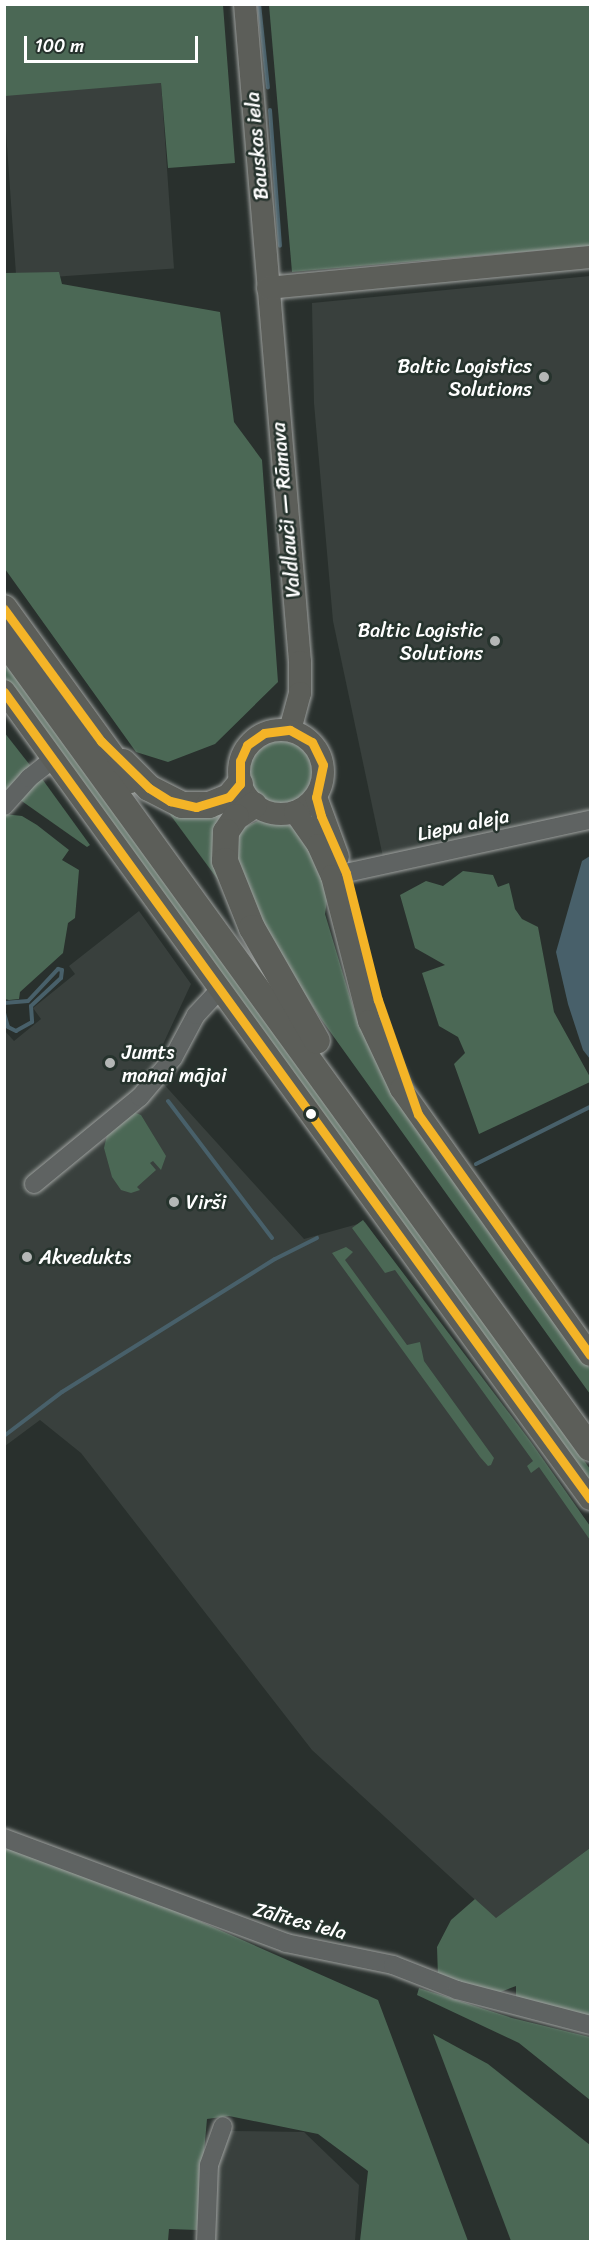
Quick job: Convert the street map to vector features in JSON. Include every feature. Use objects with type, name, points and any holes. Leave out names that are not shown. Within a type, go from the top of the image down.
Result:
[{"type":"highway","points":[[4,608],[285,990]]},
{"type":"highway","points":[[4,640],[591,1448]]},
{"type":"highway","points":[[101,741],[149,788],[182,805],[209,805],[229,797],[247,794]]},
{"type":"highway","points":[[247,794],[226,832],[225,861],[243,909],[285,990],[309,1029],[591,1419]]},
{"type":"main road","name":"Bauskas iela","points":[[245,4],[268,288]]},
{"type":"main road","points":[[268,288],[591,257]]},
{"type":"main road","name":"Valdlauči — Rāmava","points":[[268,288],[300,662],[300,693],[290,730]]},
{"type":"main road","points":[[4,691],[591,1499]]},
{"type":"main road","points":[[290,730],[307,738],[319,753],[323,778],[316,796],[295,812],[276,814],[247,794],[240,761],[247,745],[264,733],[290,730]]},
{"type":"main road","points":[[316,796],[346,873],[369,972],[418,1114]]},
{"type":"main road","points":[[295,812],[318,845],[332,876],[375,1036],[400,1089],[591,1355]]},
{"type":"street","points":[[4,806],[29,778],[53,759]]},
{"type":"street","name":"Liepu aleja","points":[[346,873],[591,820]]},
{"type":"street","points":[[34,1184],[140,1096],[173,1058],[196,1015],[220,989]]},
{"type":"street","name":"Zālītes iela","points":[[4,1838],[286,1943],[393,1965],[457,1990],[591,2025]]},
{"type":"street","points":[[206,2241],[209,2165],[223,2126]]},
{"type":"shaded area","points":[[161,83],[174,269],[16,280],[4,94]]},
{"type":"shaded area","points":[[590,276],[590,813],[383,857],[333,621],[314,403],[312,303]]},
{"type":"shaded area","points":[[139,911],[191,984],[151,1070],[304,1239],[365,1222],[590,1534],[590,1848],[496,1919],[312,1750],[81,1453],[40,1420],[5,1446],[4,1030],[14,1041],[41,1019],[33,1008],[75,974],[69,966]]},
{"type":"shaded area","points":[[229,2131],[304,2132],[359,2185],[355,2241],[211,2242],[212,2169]]},
{"type":"green space","points":[[4,5],[223,5],[235,163],[168,168],[161,83],[5,96]]},
{"type":"green space","points":[[269,5],[590,5],[590,246],[292,272]]},
{"type":"green space","points":[[59,272],[62,284],[220,312],[234,422],[262,460],[278,682],[215,744],[168,762],[136,752],[5,569],[5,273]]},
{"type":"green space","points":[[4,661],[543,1402],[590,1469],[590,1481],[5,678]]},
{"type":"green space","points":[[4,732],[33,769],[8,793],[5,791]]},
{"type":"green space","points":[[280,737],[293,740],[304,747],[311,758],[314,771],[311,784],[304,795],[293,802],[280,805],[267,802],[256,795],[249,784],[246,771],[249,758],[256,747],[267,740]]},
{"type":"green space","points":[[40,776],[90,845],[87,847],[16,797]]},
{"type":"green space","points":[[166,809],[223,809],[238,907]]},
{"type":"green space","points":[[4,814],[22,816],[37,825],[69,850],[62,860],[79,870],[75,918],[68,923],[63,953],[20,992],[19,999],[9,1000],[5,999]]},
{"type":"green space","points":[[260,820],[293,826],[314,848],[327,901],[325,914],[357,1020],[528,1282],[590,1369],[590,1394],[321,1019],[275,948],[237,864],[238,830]]},
{"type":"green space","points":[[463,871],[493,875],[498,887],[509,883],[515,909],[522,919],[538,927],[554,1012],[590,1077],[590,1082],[479,1134],[454,1064],[465,1053],[458,1037],[439,1026],[422,973],[445,965],[415,948],[400,895],[426,881],[443,886]]},
{"type":"green space","points":[[133,1112],[141,1115],[166,1156],[161,1170],[153,1161],[150,1163],[156,1170],[137,1187],[140,1190],[131,1193],[121,1190],[112,1177],[104,1148],[107,1135]]},
{"type":"green space","points":[[363,1220],[531,1442],[590,1526],[590,1540],[539,1467],[531,1473],[527,1466],[533,1461],[395,1270],[385,1273],[352,1228]]},
{"type":"green space","points":[[346,1247],[353,1252],[345,1260],[407,1345],[420,1342],[424,1361],[494,1458],[491,1465],[488,1466],[480,1457],[332,1253]]},
{"type":"green space","points":[[4,1842],[93,1874],[378,2000],[468,2241],[360,2241],[368,2171],[318,2134],[229,2116],[207,2119],[197,2230],[169,2229],[168,2241],[5,2241]]},
{"type":"green space","points":[[590,1848],[590,2018],[516,1997],[516,1986],[498,1993],[438,1977],[437,1947],[451,1920],[475,1899],[496,1918]]},
{"type":"green space","points":[[419,1988],[512,2018],[590,2037],[590,2100],[519,2043],[417,1995]]},
{"type":"green space","points":[[433,2034],[488,2064],[590,2145],[590,2241],[511,2241]]},
{"type":"water","points":[[590,856],[590,1059],[583,1050],[568,1004],[556,952],[582,861]]},
{"type":"waterway","points":[[259,4],[268,88]]},
{"type":"waterway","points":[[270,110],[280,246]]},
{"type":"waterway","points":[[4,1003],[28,1001],[58,969],[62,970],[61,978],[31,1006],[32,1022],[16,1031],[8,1027],[4,1013]]},
{"type":"waterway","points":[[168,1101],[272,1238]]},
{"type":"waterway","points":[[476,1164],[590,1107]]},
{"type":"waterway","points":[[4,1436],[62,1392],[275,1259],[317,1238]]},
{"type":"transit line","points":[[4,609],[101,741],[149,788],[170,801],[196,807],[229,797],[240,784],[240,761],[247,745],[264,733],[290,730],[312,742],[323,765],[316,797],[321,816],[346,873],[378,1000],[418,1114],[590,1355]]},
{"type":"transit line","points":[[4,692],[590,1499]]},
{"type":"place","name":"Baltic Logistics Solutions","points":[[544,377]]},
{"type":"place","name":"Baltic Logistic Solutions","points":[[495,641]]},
{"type":"place","name":"Jumts manai mājai","points":[[110,1063]]},
{"type":"place","name":"Virši","points":[[174,1202]]},
{"type":"place","name":"Akvedukts","points":[[27,1257]]}]
